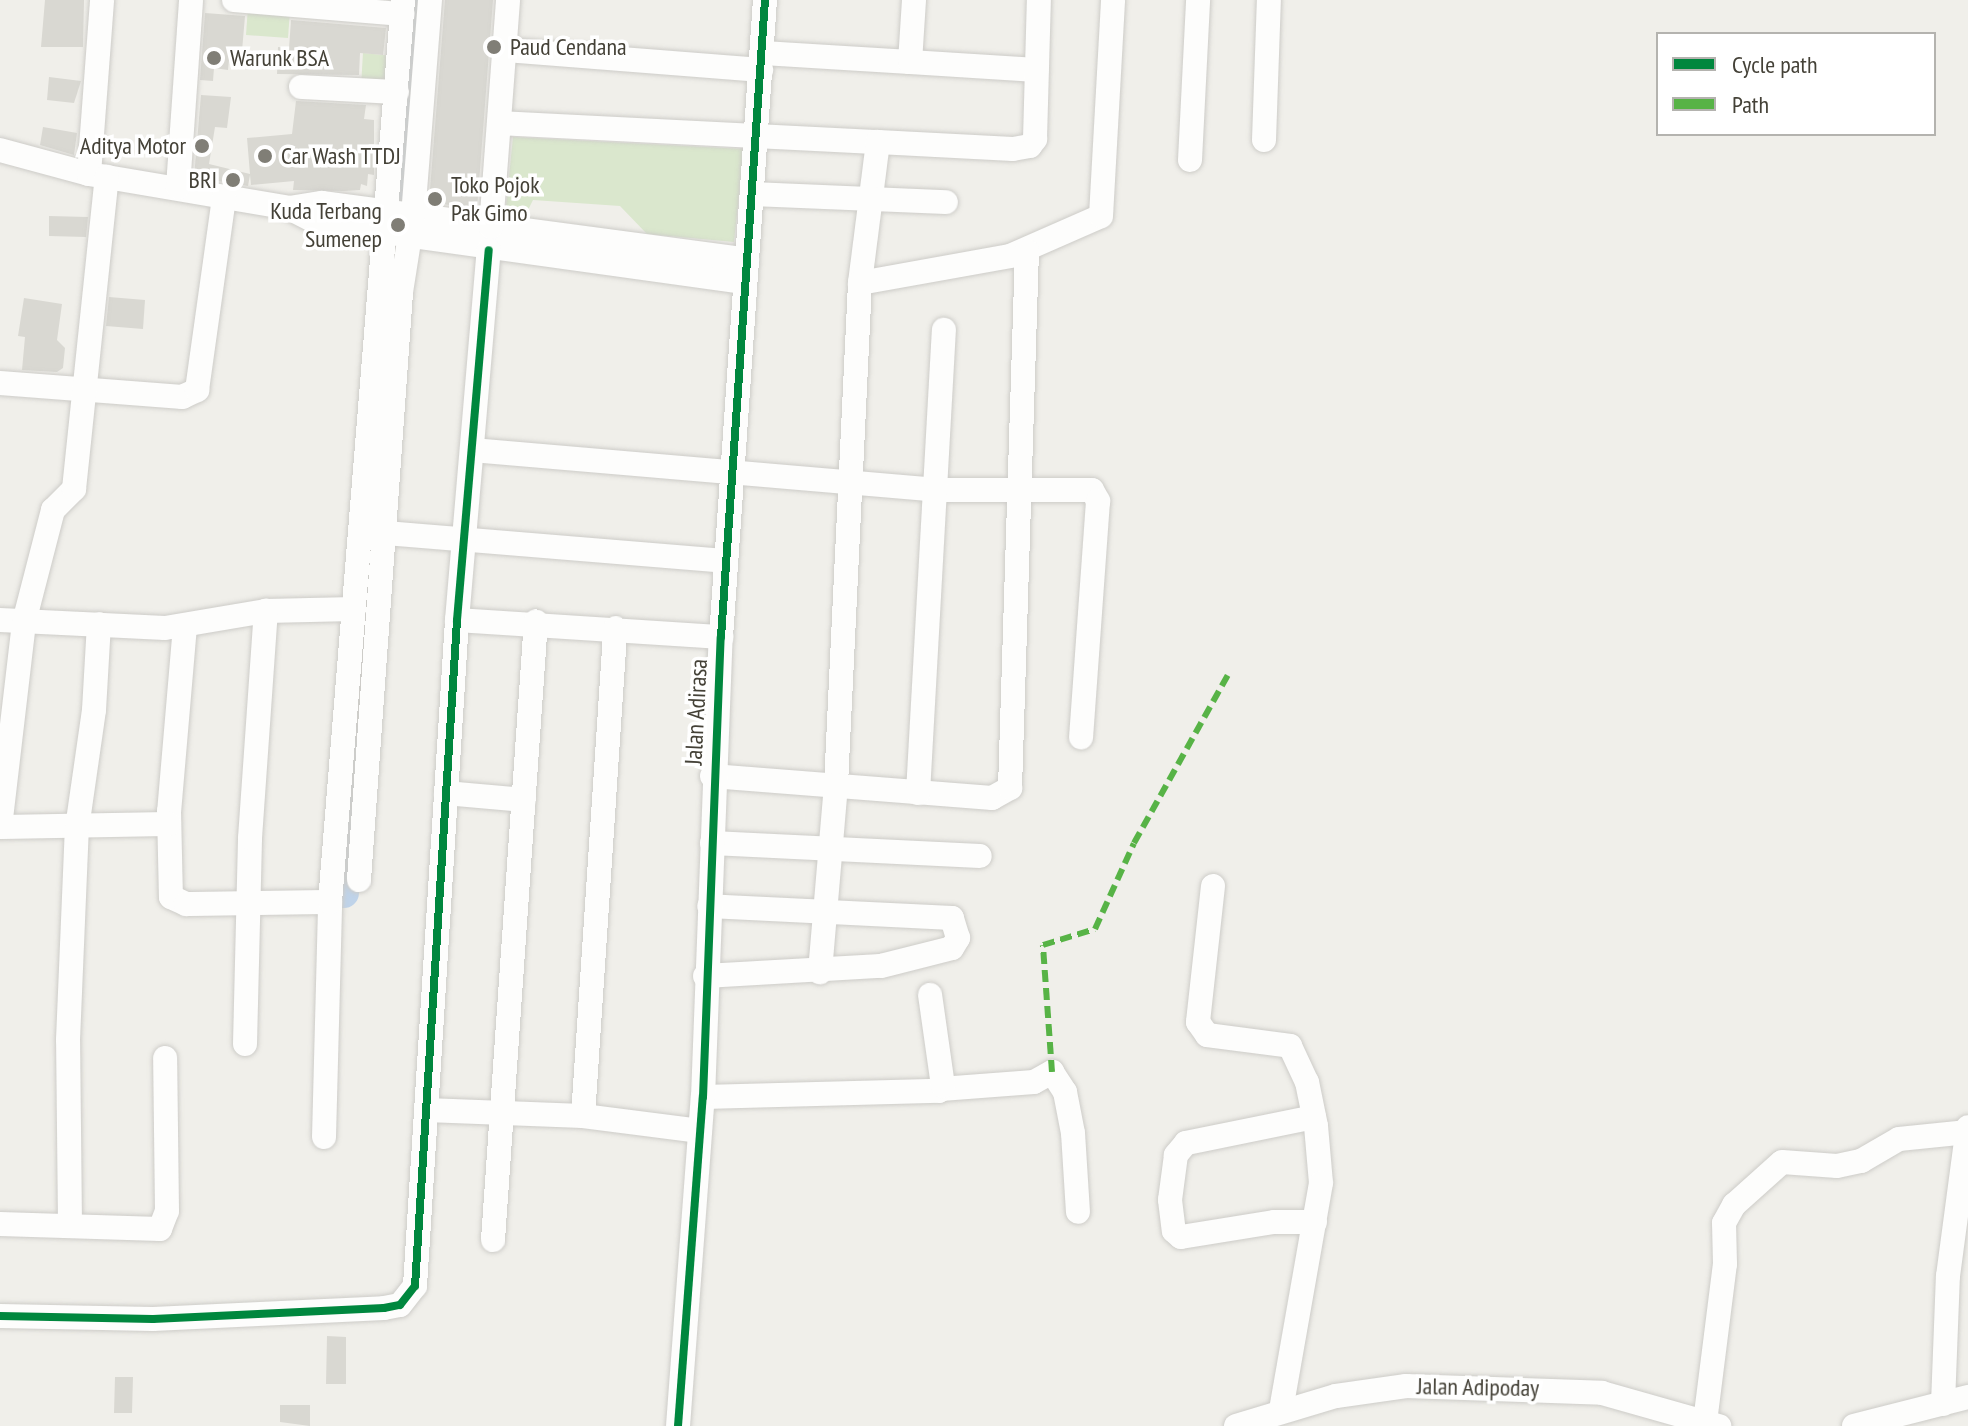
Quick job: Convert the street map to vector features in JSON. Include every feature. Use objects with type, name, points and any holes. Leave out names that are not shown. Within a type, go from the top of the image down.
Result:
[{"type":"street","points":[[102,0],[90,112],[98,176],[74,489],[53,510],[12,621],[0,827],[169,824]]},
{"type":"street","points":[[178,187],[191,0]]},
{"type":"street","points":[[234,0],[402,7],[397,92],[399,224]]},
{"type":"street","points":[[359,880],[375,532],[399,224],[430,0]]},
{"type":"street","points":[[0,1316],[153,1319],[400,1305],[415,1286],[457,620],[508,0]]},
{"type":"street","name":"Jalan Adirasa","points":[[678,1426],[703,1097],[712,776],[725,561],[765,0]]},
{"type":"street","points":[[910,62],[914,0]]},
{"type":"street","points":[[500,123],[1013,149],[1030,146],[1035,139],[1039,0]]},
{"type":"street","points":[[860,283],[1027,251],[1103,212],[1113,0]]},
{"type":"street","points":[[1190,160],[1198,0]]},
{"type":"street","points":[[1264,140],[1269,0]]},
{"type":"street","points":[[506,50],[762,61],[910,62],[1037,70]]},
{"type":"street","points":[[301,87],[397,92]]},
{"type":"street","points":[[820,972],[836,785],[848,480],[860,283],[878,142]]},
{"type":"street","points":[[0,150],[98,176],[289,208],[322,203],[399,224],[490,239],[746,271]]},
{"type":"street","points":[[752,194],[869,202],[946,202]]},
{"type":"street","points":[[0,383],[182,397],[197,390],[224,197]]},
{"type":"street","points":[[712,776],[996,798],[1010,788],[1027,251]]},
{"type":"street","points":[[918,793],[944,330]]},
{"type":"street","points":[[472,450],[733,474],[848,480],[934,490],[1086,489],[1097,494],[1081,737]]},
{"type":"street","points":[[375,532],[725,561]]},
{"type":"street","points":[[324,1137],[330,902],[354,609],[375,532]]},
{"type":"street","points":[[12,621],[185,626],[266,611],[354,609]]},
{"type":"street","points":[[245,1044],[248,901],[266,611]]},
{"type":"street","points":[[457,620],[536,621],[721,637]]},
{"type":"street","points":[[493,1240],[536,621]]},
{"type":"street","points":[[70,1224],[68,1040],[77,828],[94,710],[99,624]]},
{"type":"street","points":[[185,626],[169,824],[171,897],[186,904],[330,902]]},
{"type":"street","points":[[583,1116],[615,628]]},
{"type":"street","points":[[446,793],[524,800]]},
{"type":"street","points":[[712,843],[980,856]]},
{"type":"street","points":[[1213,886],[1198,1022],[1207,1035],[1290,1046],[1307,1082],[1314,1117],[1321,1183],[1281,1410]]},
{"type":"street","points":[[705,976],[820,972],[926,957],[952,948],[958,938],[952,918],[709,906]]},
{"type":"street","points":[[930,995],[941,1089]]},
{"type":"street","points":[[0,1224],[70,1224],[156,1231],[163,1225],[165,1058]]},
{"type":"street","points":[[703,1097],[941,1089],[1034,1082],[1052,1072],[1065,1092],[1073,1133],[1078,1212]]},
{"type":"street","points":[[426,1110],[583,1116],[700,1131]]},
{"type":"street","points":[[1314,1117],[1186,1143],[1176,1155],[1170,1200],[1174,1231],[1181,1237],[1274,1222],[1315,1222]]},
{"type":"street","points":[[1697,1423],[1725,1264],[1724,1223],[1734,1205],[1782,1162],[1837,1166],[1861,1161],[1899,1139],[1967,1130],[1948,1276],[1943,1404]]},
{"type":"street","name":"Jalan Adipoday","points":[[1236,1426],[1281,1410],[1372,1390],[1467,1387],[1602,1393],[1697,1423]]},
{"type":"street","points":[[1854,1426],[1968,1397]]},
{"type":"green space","points":[[248,7],[290,10],[288,38],[246,35]]},
{"type":"green space","points":[[363,53],[393,56],[391,87],[361,86]]},
{"type":"green space","points":[[513,137],[744,149],[734,242],[647,234],[620,206],[533,200],[524,218],[505,216]]},
{"type":"building","points":[[45,0],[84,0],[83,47],[41,47]]},
{"type":"building","points":[[445,0],[493,0],[477,209],[429,202]]},
{"type":"building","points":[[205,13],[245,16],[242,51],[230,50],[228,70],[214,68],[213,81],[200,80]]},
{"type":"building","points":[[291,20],[386,28],[383,55],[360,53],[359,75],[277,74],[278,47],[289,48]]},
{"type":"building","points":[[49,77],[81,81],[74,103],[47,100]]},
{"type":"building","points":[[201,95],[231,97],[227,128],[215,127],[209,164],[250,174],[247,138],[292,134],[296,101],[366,105],[364,119],[374,120],[374,175],[368,174],[367,186],[361,184],[360,190],[344,191],[293,190],[294,181],[251,185],[250,175],[248,186],[194,177]]},
{"type":"building","points":[[43,127],[77,133],[74,155],[40,145]]},
{"type":"building","points":[[49,216],[88,217],[86,237],[49,236]]},
{"type":"building","points":[[109,297],[145,300],[143,329],[106,326]]},
{"type":"building","points":[[24,298],[62,304],[57,340],[65,348],[63,368],[57,372],[22,370],[25,337],[18,336]]},
{"type":"building","points":[[327,1336],[346,1337],[346,1384],[326,1384]]},
{"type":"building","points":[[115,1377],[133,1377],[132,1413],[114,1413]]},
{"type":"building","points":[[280,1405],[310,1405],[310,1426],[280,1422]]},
{"type":"waterway","points":[[402,204],[415,0]]},
{"type":"waterway","points":[[344,893],[358,736]]},
{"type":"marked path","points":[[1052,1072],[1043,945],[1095,929],[1134,843],[1230,671]]},
{"type":"cycle path","points":[[678,1426],[703,1097],[721,637],[765,0]]},
{"type":"cycle path","points":[[0,1316],[153,1319],[384,1308],[400,1305],[415,1286],[457,620],[489,250]]},
{"type":"place","name":"Paud Cendana","points":[[494,47]]},
{"type":"place","name":"Warunk BSA","points":[[214,58]]},
{"type":"place","name":"Aditya Motor","points":[[202,146]]},
{"type":"place","name":"Car Wash TTDJ","points":[[265,156]]},
{"type":"place","name":"BRI","points":[[233,180]]},
{"type":"place","name":"Toko Pojok Pak Gimo","points":[[435,199]]},
{"type":"place","name":"Kuda Terbang Sumenep","points":[[398,225]]}]
